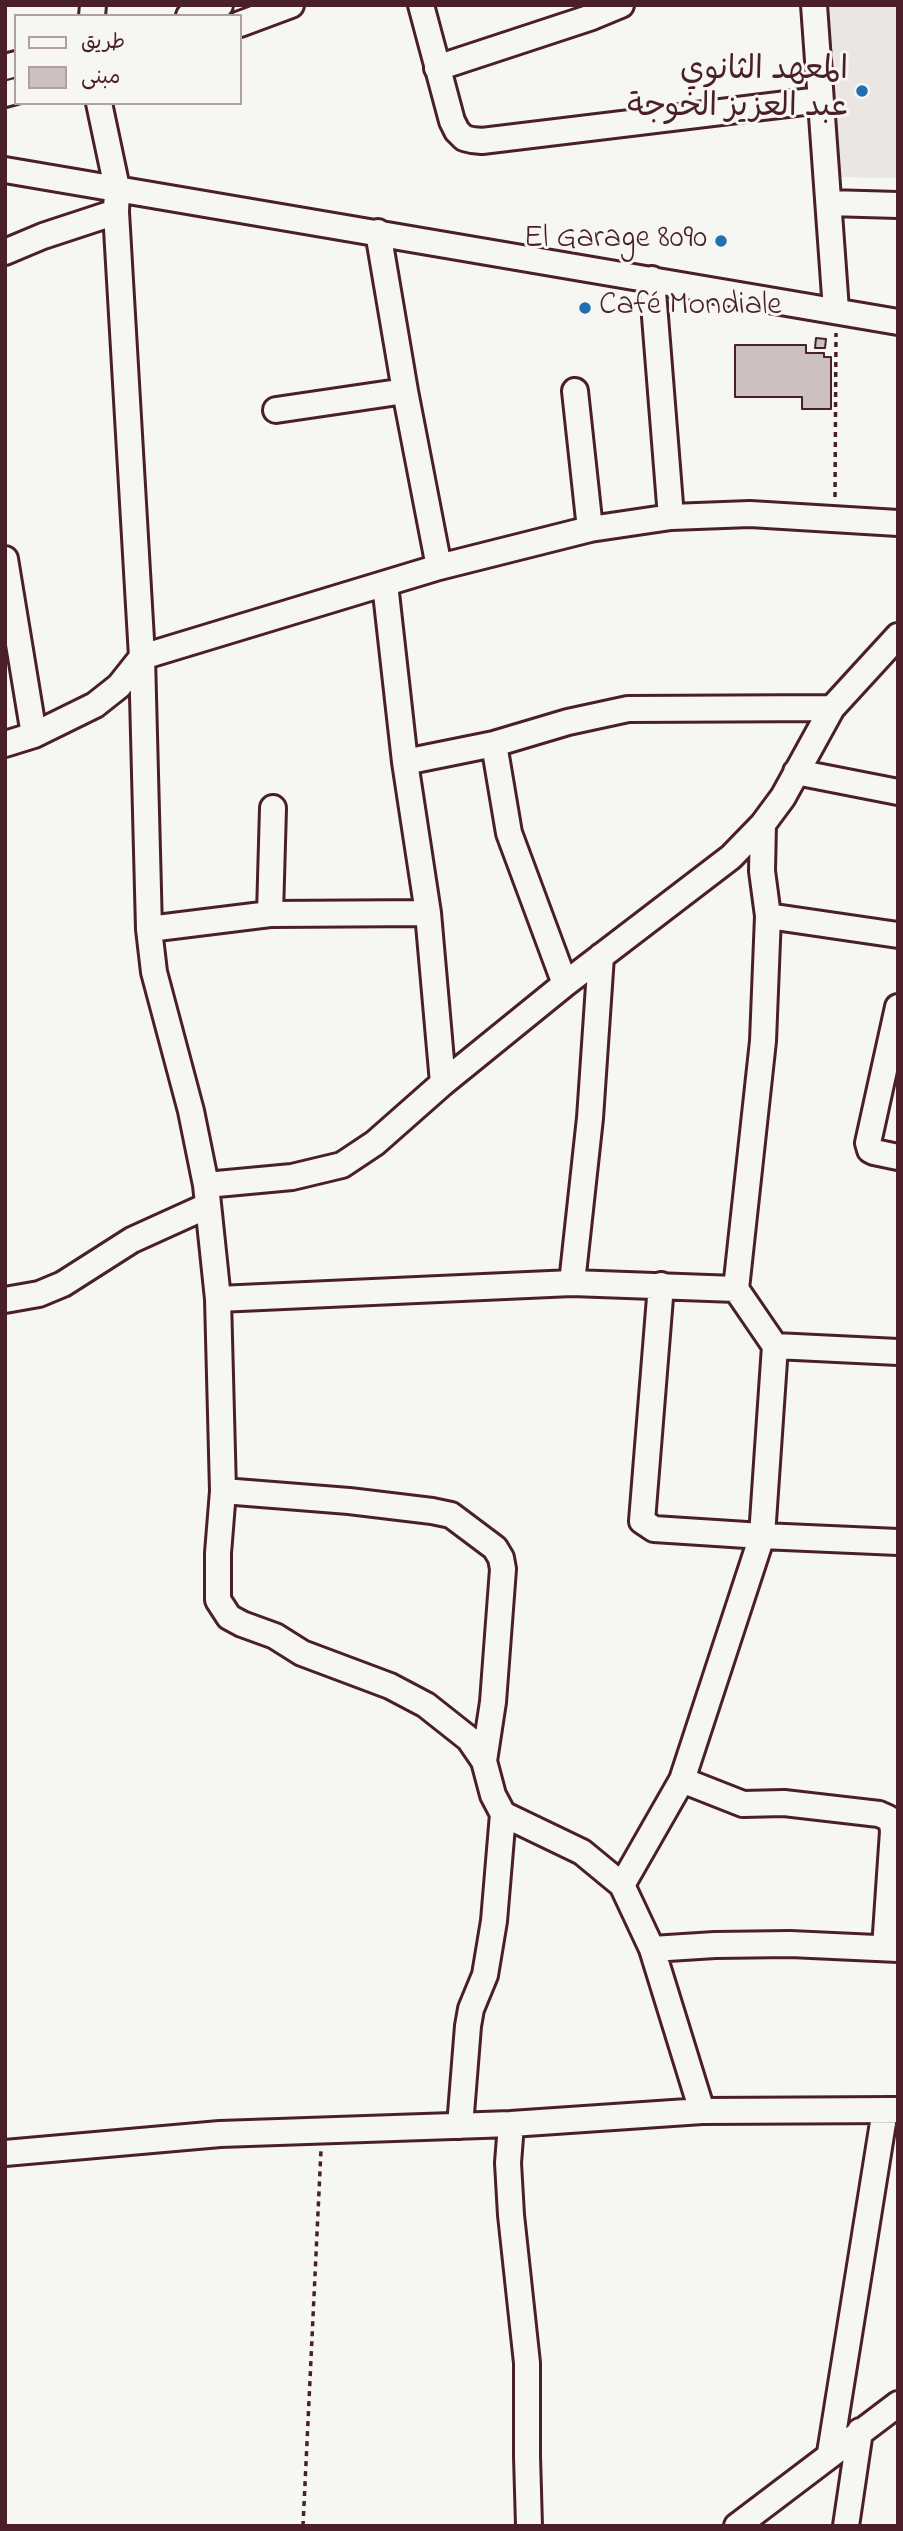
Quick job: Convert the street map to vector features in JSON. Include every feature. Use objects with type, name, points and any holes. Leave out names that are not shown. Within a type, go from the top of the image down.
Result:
[{"type":"street","points":[[195,14],[220,5]]},
{"type":"street","points":[[242,23],[291,5]]},
{"type":"street","points":[[421,5],[452,121],[464,138],[482,141],[820,100]]},
{"type":"street","points":[[437,68],[621,5]]},
{"type":"street","points":[[814,5],[836,310]]},
{"type":"street","points":[[99,105],[116,200],[142,657],[149,929],[154,972],[191,1111],[206,1195],[218,1299],[223,1491],[218,1553],[218,1600],[229,1617],[275,1636],[302,1653],[390,1686],[426,1705],[469,1739],[484,1761],[493,1795],[503,1814],[492,1932],[485,1975],[471,2009],[468,2026],[460,2126]]},
{"type":"street","points":[[5,170],[116,200],[378,232],[898,322]]},
{"type":"street","points":[[5,252],[116,200]]},
{"type":"street","points":[[829,203],[898,205]]},
{"type":"street","points":[[378,232],[439,567]]},
{"type":"street","points":[[652,279],[671,517]]},
{"type":"street","points":[[276,410],[405,391]]},
{"type":"street","points":[[575,391],[590,529]]},
{"type":"street","points":[[5,744],[34,735],[95,705],[119,686],[142,657],[439,567],[590,529],[671,517],[750,514],[898,523]]},
{"type":"street","points":[[5,559],[34,735]]},
{"type":"street","points":[[385,584],[405,762],[428,913],[443,1083]]},
{"type":"street","points":[[5,1300],[13,1301],[39,1294],[63,1284],[206,1195],[342,1165],[375,1143],[443,1083],[565,984],[731,857],[763,824],[783,797],[832,708],[898,636]]},
{"type":"street","points":[[405,762],[494,744],[568,722],[628,709],[832,708]]},
{"type":"street","points":[[494,744],[509,833],[565,984]]},
{"type":"street","points":[[796,772],[898,792]]},
{"type":"street","points":[[270,915],[273,808]]},
{"type":"street","points":[[622,1885],[682,1780],[762,1536],[775,1346],[736,1289],[763,1041],[768,916],[762,871],[763,824]]},
{"type":"street","points":[[149,929],[270,915],[428,913]]},
{"type":"street","points":[[768,916],[898,935]]},
{"type":"street","points":[[572,1283],[590,1118],[601,956]]},
{"type":"street","points":[[898,1007],[893,1047],[868,1143],[870,1150],[874,1152],[898,1157]]},
{"type":"street","points":[[218,1299],[572,1283],[736,1289]]},
{"type":"street","points":[[661,1285],[642,1521],[654,1529],[898,1542]]},
{"type":"street","points":[[775,1346],[898,1352]]},
{"type":"street","points":[[223,1491],[432,1511],[451,1515],[495,1548],[503,1569],[493,1702],[484,1761]]},
{"type":"street","points":[[652,1949],[765,1944],[891,1948],[893,1832],[888,1818],[879,1814],[784,1803],[743,1804],[682,1780]]},
{"type":"street","points":[[503,1814],[582,1852],[622,1885],[652,1949],[702,2111]]},
{"type":"street","points":[[5,2153],[148,2139],[511,2124],[702,2111],[892,2110],[831,2453]]},
{"type":"street","points":[[511,2124],[508,2163],[511,2215],[527,2363],[529,2526]]},
{"type":"street","points":[[737,2526],[898,2404]]},
{"type":"street","points":[[846,2526],[860,2431]]},
{"type":"path","points":[[835,518],[836,310]]},
{"type":"path","points":[[303,2526],[321,2130]]},
{"type":"shaded area","name":"المعهد الثانوي عبد العزيز الخوجة","points":[[822,5],[898,5],[898,178],[832,177]]},
{"type":"building","points":[[816,338],[826,339],[825,348],[815,348]]},
{"type":"building","points":[[735,345],[806,345],[806,353],[824,353],[824,357],[831,357],[831,409],[802,409],[802,397],[735,397]]},
{"type":"place","name":"المعهد الثانوي عبد العزيز الخوجة","points":[[862,91]]},
{"type":"place","name":"El Garage 8090","points":[[721,241]]},
{"type":"place","name":"Café Mondiale","points":[[585,308]]}]
